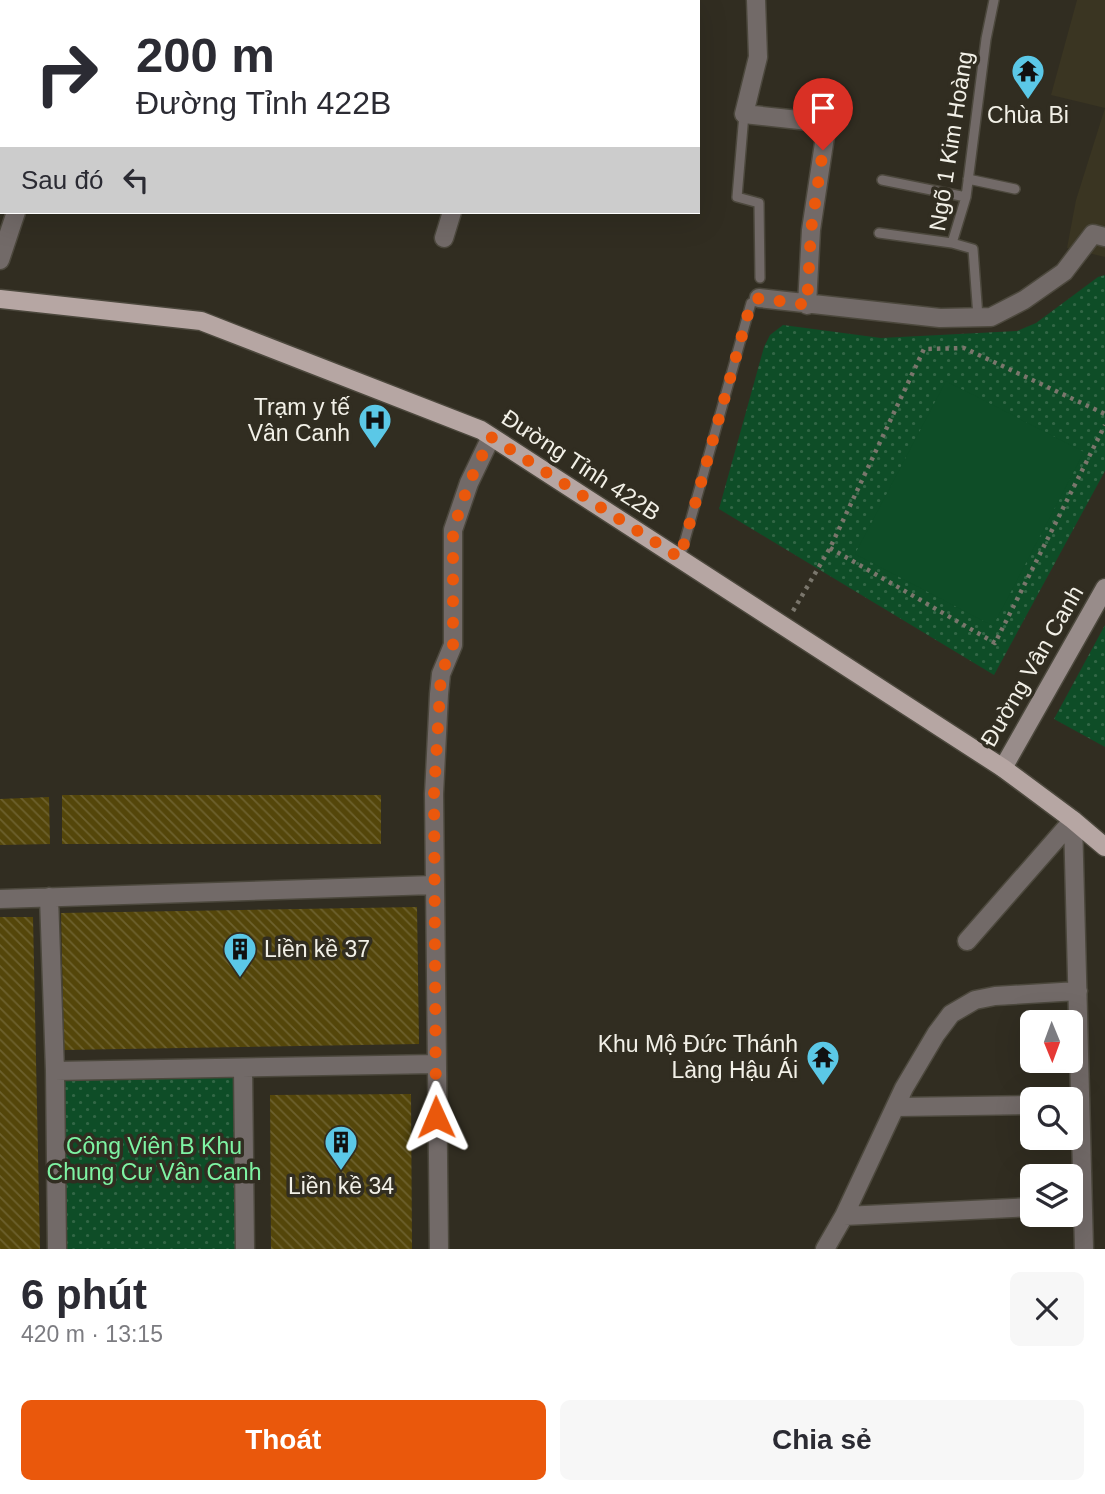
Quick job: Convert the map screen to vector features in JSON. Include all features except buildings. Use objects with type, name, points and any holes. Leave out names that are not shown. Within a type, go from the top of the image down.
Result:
[{"type":"main road","name":"Đường Tỉnh 422B","points":[[0,299],[201,321],[481,430],[1003,768],[1105,847]]},
{"type":"street","points":[[756,0],[758,57],[744,114],[827,123],[811,230],[807,305]]},
{"type":"street","points":[[0,260],[15,214]]},
{"type":"street","points":[[444,238],[451,214]]},
{"type":"street","points":[[759,298],[940,318],[991,317],[1024,300],[1063,272],[1093,234],[1105,237]]},
{"type":"street","points":[[439,1249],[434,794],[441,674],[451,653],[454,630],[453,530],[469,483],[491,437]]},
{"type":"street","name":"Đường Vân Canh","points":[[1003,768],[1105,588]]},
{"type":"street","points":[[967,941],[1073,820]]},
{"type":"street","points":[[1073,820],[1076,1087]]},
{"type":"street","points":[[0,899],[434,886]]},
{"type":"street","points":[[49,898],[57,1249]]},
{"type":"street","points":[[825,1249],[844,1216],[904,1088],[951,1014],[975,1000],[995,996],[1077,991]]},
{"type":"street","points":[[55,1071],[435,1065]]},
{"type":"street","points":[[243,1068],[245,1249]]},
{"type":"street","points":[[897,1107],[1020,1105]]},
{"type":"street","points":[[844,1216],[1020,1208]]},
{"type":"street","points":[[1080,1227],[1084,1249]]},
{"type":"lane","name":"Ngõ 1 Kim Hoàng","points":[[978,317],[973,249],[952,243],[966,197],[986,39],[994,0]]},
{"type":"lane","points":[[744,114],[737,197],[759,203],[760,278]]},
{"type":"lane","points":[[968,179],[1015,189]]},
{"type":"lane","points":[[882,180],[966,197]]},
{"type":"lane","points":[[878,233],[952,243]]},
{"type":"lane","points":[[680,558],[751,303],[759,298]]},
{"type":"path","points":[[784,625],[830,548],[924,349],[964,348],[1105,414]]},
{"type":"path","points":[[830,548],[995,643],[1105,425]]},
{"type":"shaded area","points":[[1077,0],[1105,0],[1105,108],[1051,95]]},
{"type":"shaded area","points":[[1105,108],[1105,257],[1067,248],[1076,200]]},
{"type":"green space","points":[[1105,275],[1105,471],[994,675],[719,509],[764,347],[770,335],[783,325],[881,338],[1017,331],[1036,323],[1098,277]]},
{"type":"green space","points":[[946,381],[1084,452],[993,626],[855,554]]},
{"type":"green space","points":[[1105,625],[1105,747],[1054,719]]},
{"type":"green space","name":"Công Viên B Khu Chung Cư Vân Canh","points":[[243,1068],[245,1249],[57,1249],[55,1071]]},
{"type":"place","name":"Chùa Bi","points":[[1028,101]]},
{"type":"place","name":"Trạm y tế Vân Canh","points":[[375,450]]},
{"type":"place","name":"Liền kề 37","points":[[240,979]]},
{"type":"place","name":"Khu Mộ Đức Thánh Làng Hậu Ái","points":[[823,1087]]},
{"type":"place","name":"Liền kề 34","points":[[341,1172]]},
{"type":"route","points":[[436,1117],[434,794],[441,674],[453,645],[453,530],[469,483],[491,437],[680,558],[751,303],[759,298],[807,305],[811,230],[823,150]]}]
